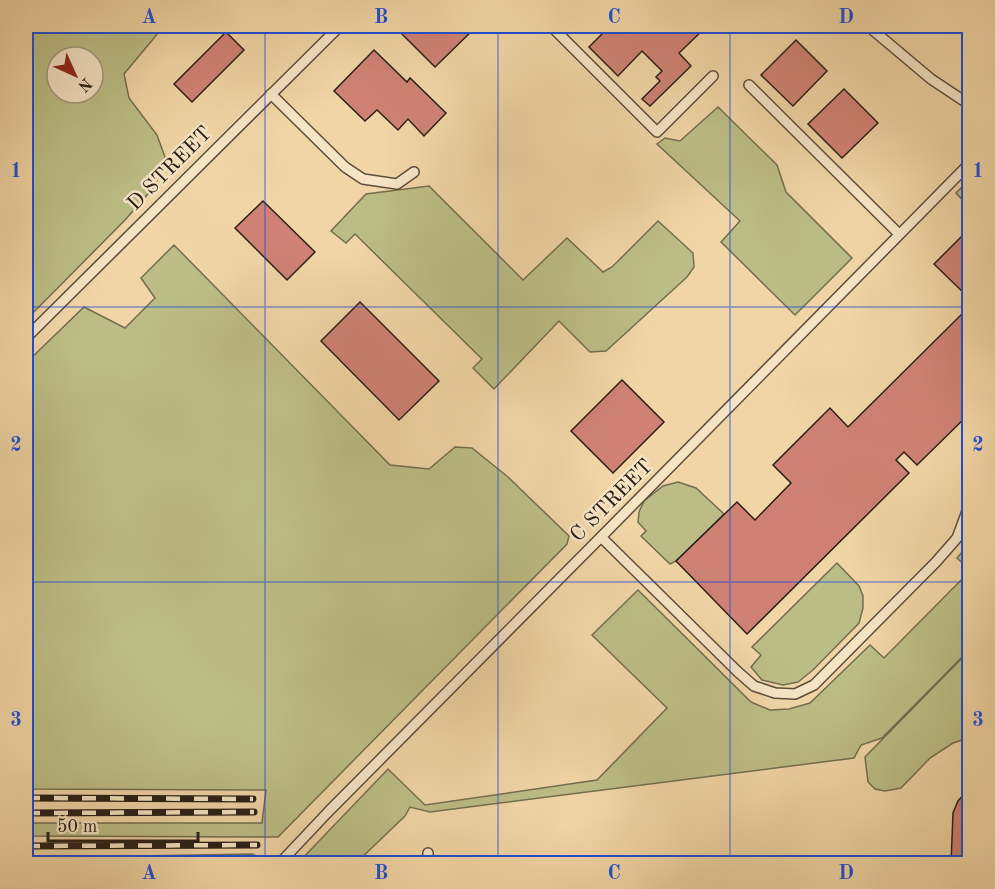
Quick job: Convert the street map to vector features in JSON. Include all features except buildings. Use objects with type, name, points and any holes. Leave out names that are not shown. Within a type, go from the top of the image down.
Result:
[{"type":"lane","name":"D STREET","points":[[26,338],[340,26]]},
{"type":"lane","points":[[550,26],[657,132],[713,76]]},
{"type":"lane","points":[[868,26],[931,80],[969,105]]},
{"type":"lane","points":[[962,26],[969,35]]},
{"type":"lane","points":[[749,85],[899,234]]},
{"type":"lane","points":[[271,94],[345,167],[363,179],[397,184],[414,172]]},
{"type":"lane","name":"C STREET","points":[[279,864],[338,801],[969,163]]},
{"type":"lane","points":[[601,537],[754,686],[775,693],[795,694],[814,685],[957,538],[967,510],[969,466]]},
{"type":"lane","points":[[428,864],[429,853]]},
{"type":"green space","points":[[26,26],[164,26],[124,74],[129,98],[157,135],[165,157],[155,186],[125,220],[26,320]]},
{"type":"green space","points":[[718,107],[777,165],[786,192],[852,258],[795,315],[721,242],[740,221],[657,144],[665,138],[680,141]]},
{"type":"green space","points":[[969,180],[969,207],[956,193]]},
{"type":"green space","points":[[429,186],[523,280],[567,238],[603,272],[612,267],[658,221],[693,253],[694,267],[687,277],[606,351],[590,352],[559,321],[494,389],[473,368],[482,359],[355,234],[346,243],[331,231],[366,194]]},
{"type":"green space","points":[[174,245],[390,465],[429,469],[455,447],[472,448],[508,477],[569,536],[567,544],[278,837],[26,836],[26,823],[262,823],[266,790],[26,789],[26,363],[84,307],[125,328],[155,298],[141,278]]},
{"type":"green space","points":[[678,482],[696,488],[724,514],[676,561],[670,564],[641,536],[646,531],[638,522],[644,501],[663,486]]},
{"type":"green space","points":[[969,544],[969,569],[957,558]]},
{"type":"green space","points":[[837,563],[859,586],[863,596],[859,623],[813,670],[798,682],[783,685],[762,680],[751,667],[761,655],[752,647]]},
{"type":"green space","points":[[969,572],[969,650],[882,738],[861,745],[854,758],[430,812],[410,807],[405,816],[356,863],[298,863],[388,769],[425,805],[597,780],[667,708],[592,635],[638,590],[751,702],[770,710],[789,709],[810,703],[870,645],[884,658]]},
{"type":"green space","points":[[969,651],[969,738],[953,743],[930,758],[901,788],[885,791],[875,789],[868,782],[865,757]]},
{"type":"green space","points":[[252,854],[261,858],[254,864],[26,863],[26,858]]},
{"type":"railway","points":[[26,798],[253,799]]},
{"type":"railway","points":[[26,813],[254,812]]},
{"type":"railway","points":[[26,846],[257,845]]}]
